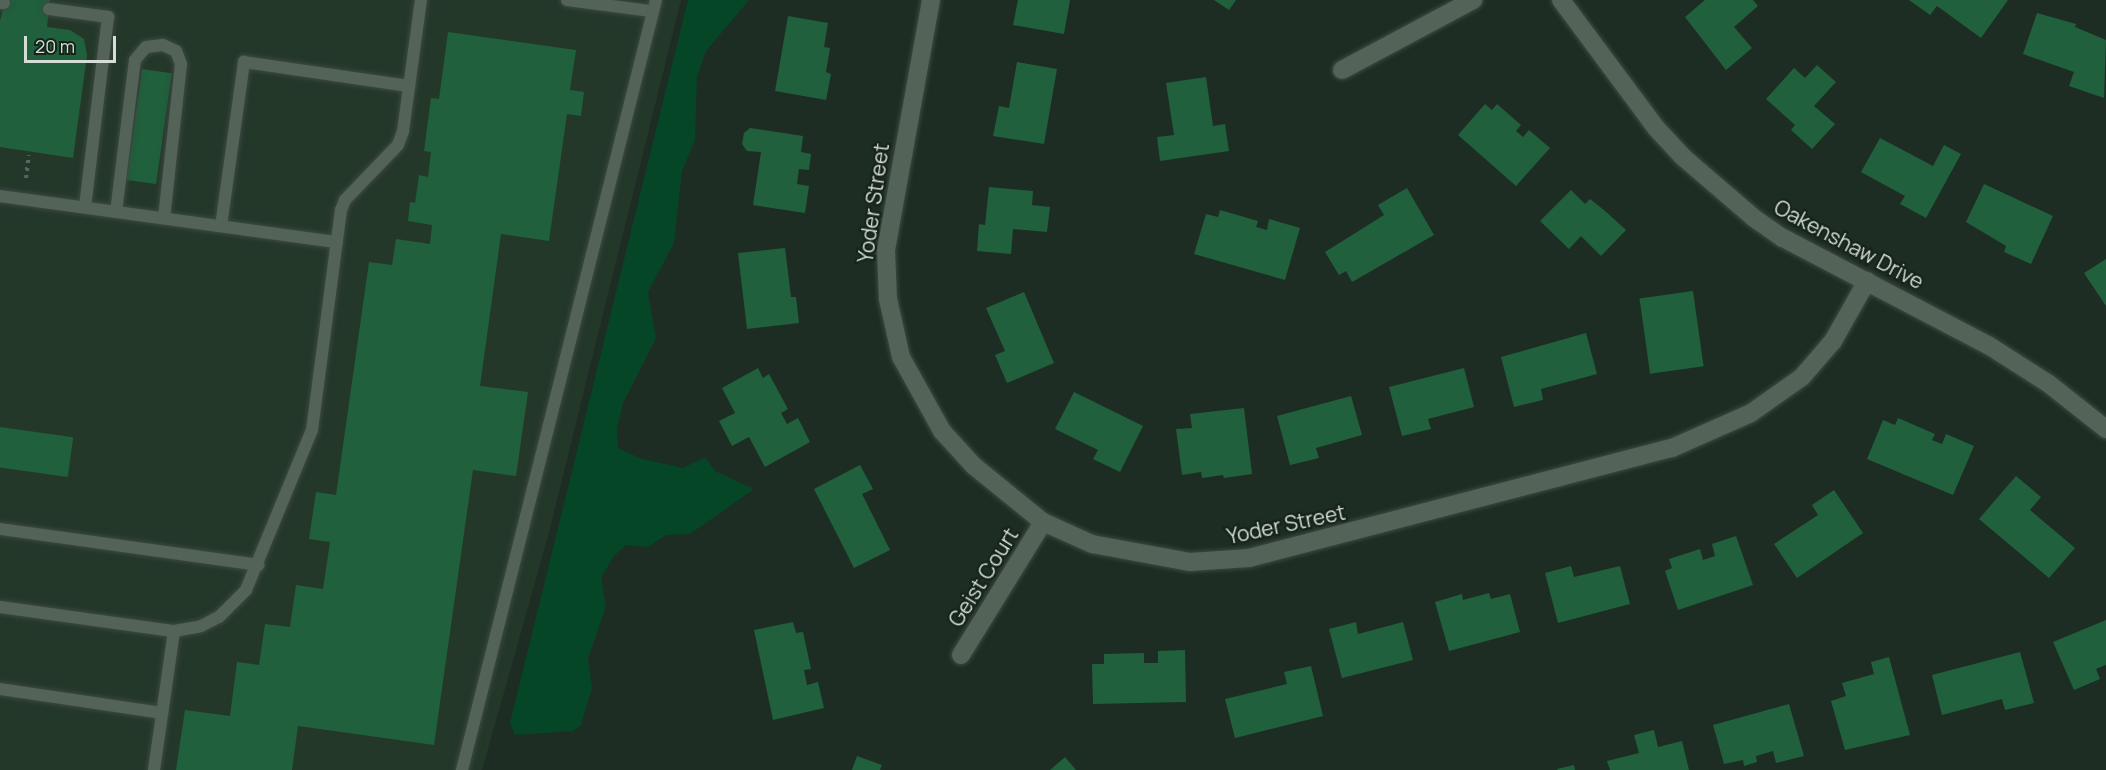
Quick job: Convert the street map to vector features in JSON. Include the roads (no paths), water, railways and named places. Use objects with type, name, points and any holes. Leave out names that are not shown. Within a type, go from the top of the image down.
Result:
[{"type":"street","name":"Yoder Street","points":[[931,0],[888,227],[886,276],[892,321],[909,374],[942,431],[974,466],[1043,522],[1092,544],[1158,559],[1190,562],[1249,558],[1650,455],[1727,426],[1802,377],[1833,341],[1867,281]]},
{"type":"street","points":[[1342,70],[1473,0]]},
{"type":"street","name":"Oakenshaw Drive","points":[[1561,0],[1625,91],[1683,157],[1783,238],[1988,345],[2049,384],[2106,429]]},
{"type":"street","name":"Geist Court","points":[[961,655],[1043,522]]},
{"type":"lane","points":[[0,607],[174,631],[201,626],[219,617],[246,590],[259,565],[312,430],[337,242],[345,200],[398,145],[421,0]]},
{"type":"lane","points":[[462,770],[653,5],[567,0]]},
{"type":"lane","points":[[49,9],[108,16],[85,207]]},
{"type":"lane","points":[[116,212],[135,60],[146,47],[164,45],[176,51],[181,64],[164,218]]},
{"type":"lane","points":[[221,226],[244,62],[409,86]]},
{"type":"lane","points":[[0,196],[337,242]]},
{"type":"lane","points":[[0,529],[259,565]]},
{"type":"lane","points":[[154,770],[174,631]]},
{"type":"lane","points":[[0,689],[162,713]]}]
